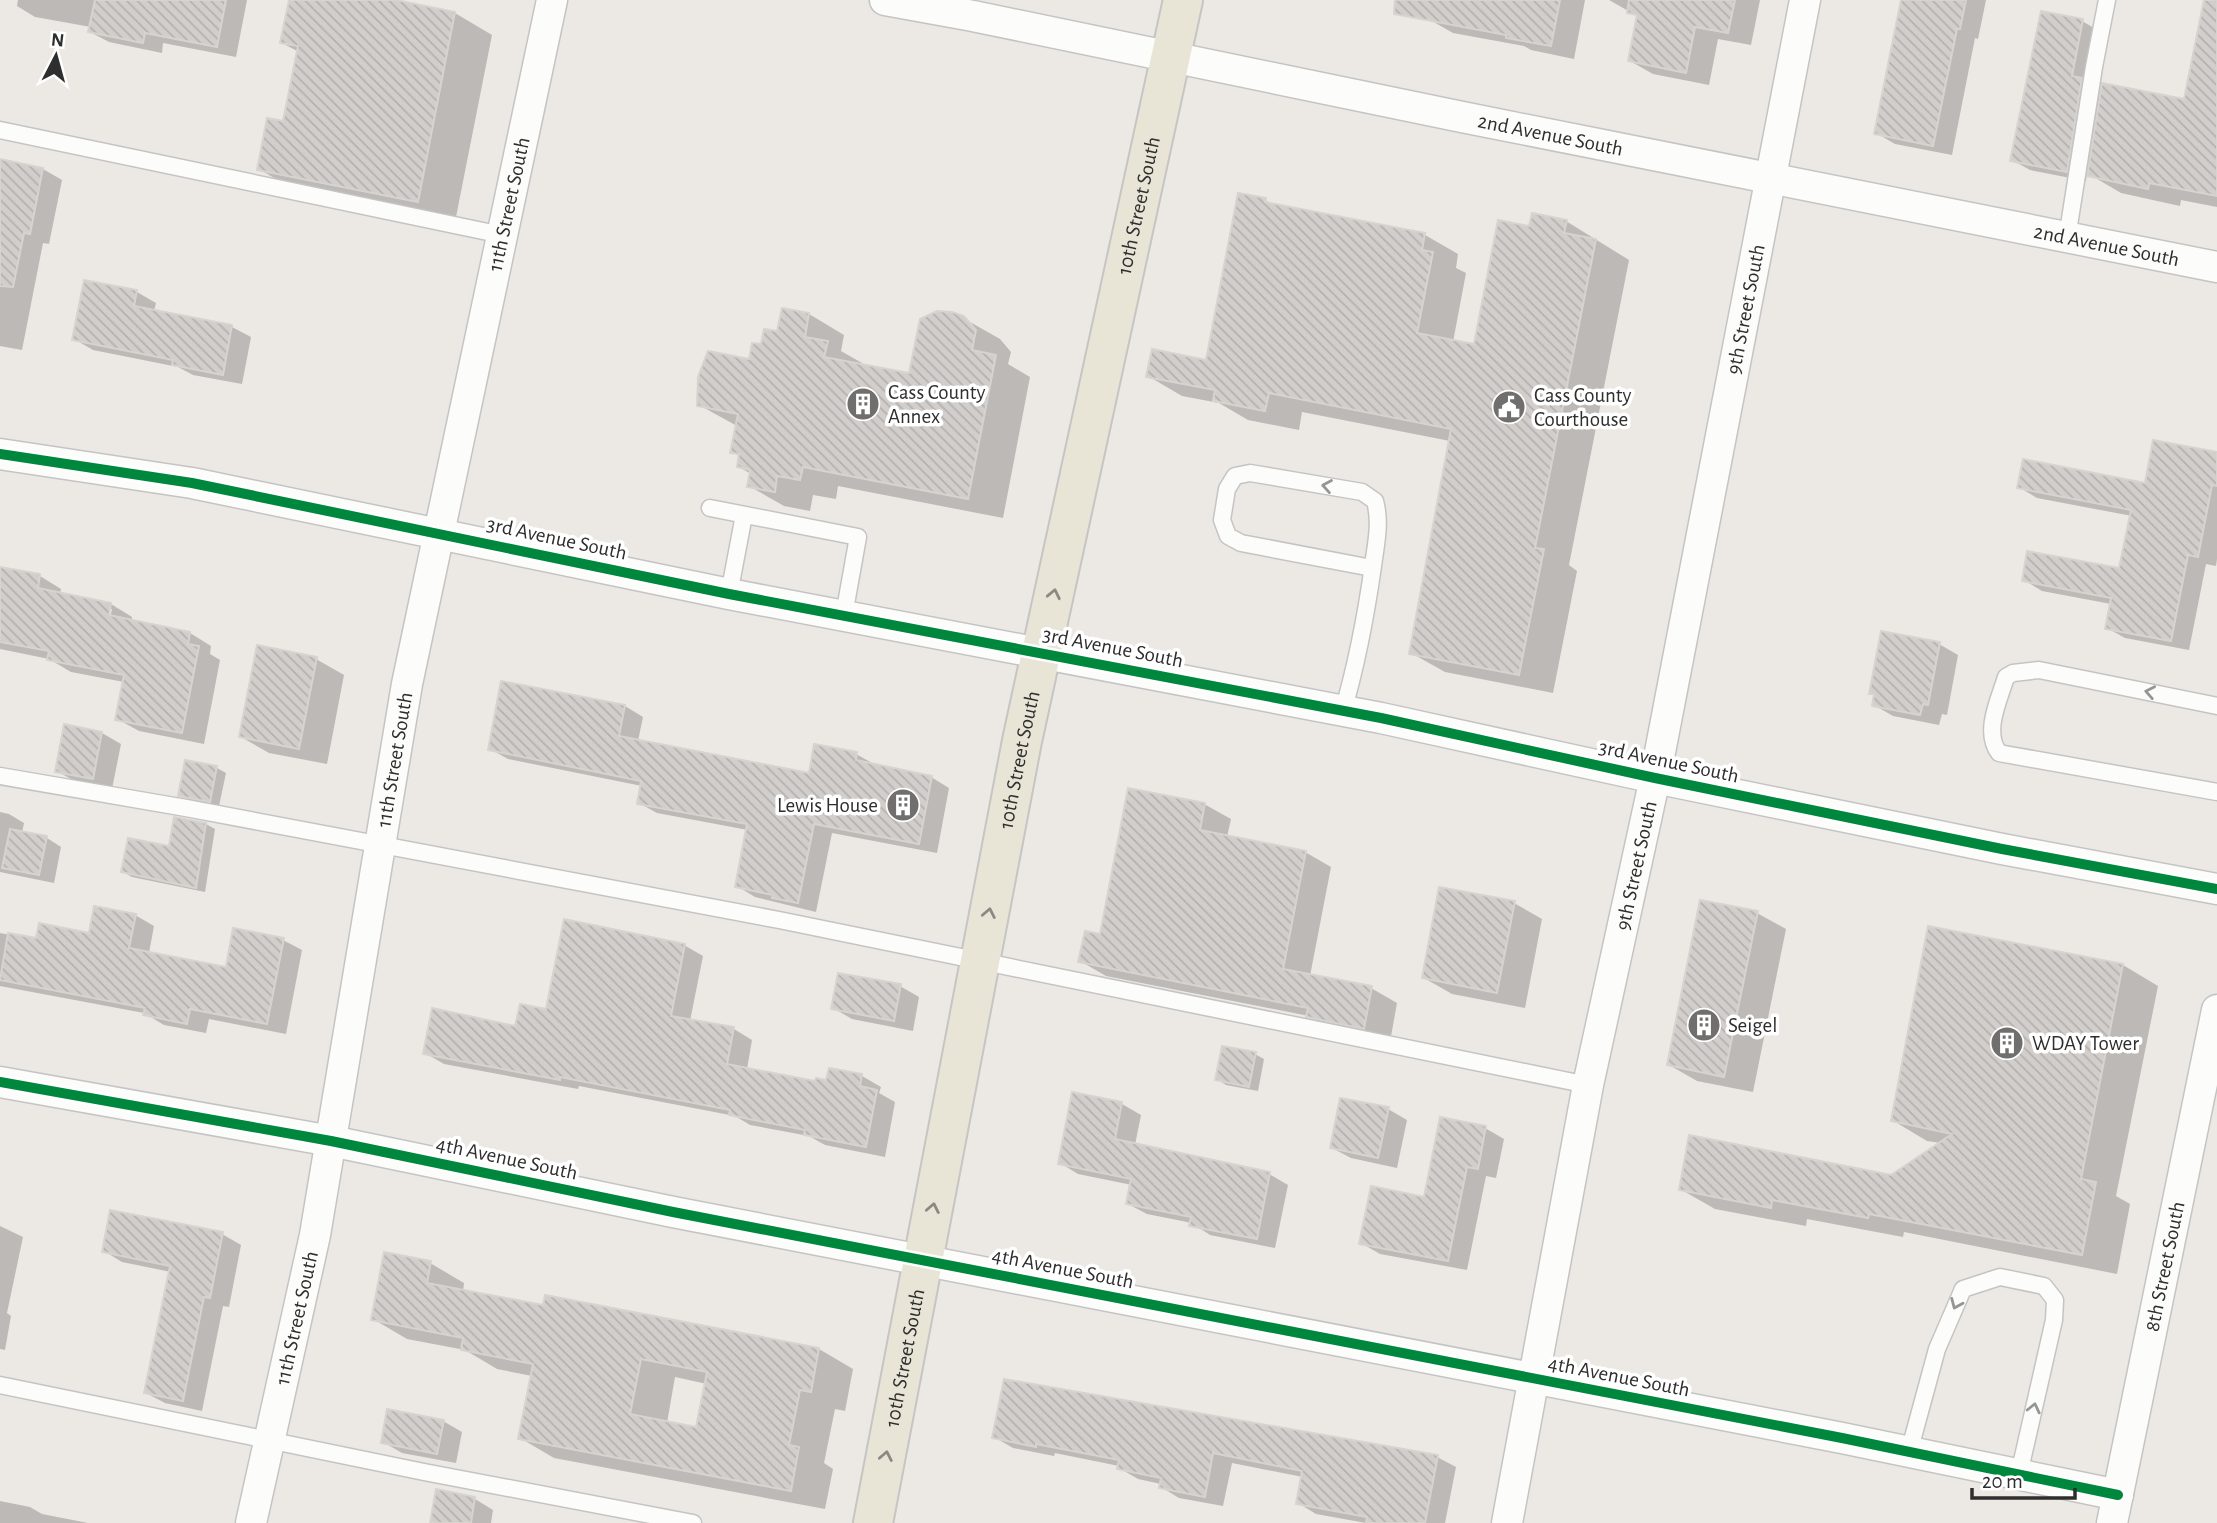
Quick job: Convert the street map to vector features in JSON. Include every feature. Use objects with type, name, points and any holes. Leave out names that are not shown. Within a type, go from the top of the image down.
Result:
[{"type":"main road","name":"10th Street South","points":[[873,1523],[1022,741],[1183,0]]},
{"type":"street","name":"11th Street South","points":[[251,1523],[316,1235],[407,684],[552,0]]},
{"type":"street","name":"2nd Avenue South","points":[[885,0],[986,18],[1770,179],[2217,267]]},
{"type":"street","name":"9th Street South","points":[[1507,1523],[1588,1086],[1655,778],[1805,0]]},
{"type":"street","name":"3rd Avenue South","points":[[0,454],[192,483],[729,594],[1343,711],[2002,849],[2217,888]]},
{"type":"street","name":"8th Street South","points":[[2115,1509],[2217,1010]]},
{"type":"street","name":"4th Avenue South","points":[[0,1082],[331,1140],[673,1212],[2019,1474],[2115,1509]]},
{"type":"lane","points":[[2067,238],[2094,67],[2108,0]]},
{"type":"lane","points":[[0,130],[502,235]]},
{"type":"lane","points":[[1343,711],[1356,665],[1372,568],[1379,516],[1375,501],[1362,492],[1250,473],[1235,476],[1227,489],[1222,520],[1227,536],[1241,543],[1372,568]]},
{"type":"lane","points":[[710,508],[858,537],[844,615]]},
{"type":"lane","points":[[729,594],[744,515]]},
{"type":"lane","points":[[2217,706],[2039,670],[2013,673],[2006,677],[1992,727],[1993,745],[1999,753],[2217,792]]},
{"type":"lane","points":[[0,776],[186,808],[766,918],[1588,1086]]},
{"type":"lane","points":[[1909,1452],[1937,1349],[1963,1289],[2000,1277],[2044,1286],[2055,1300],[2054,1320],[2019,1474]]},
{"type":"lane","points":[[0,1385],[424,1472],[693,1523]]},
{"type":"building","points":[[95,0],[226,0],[217,47],[145,33],[143,43],[88,32]]},
{"type":"building","points":[[289,0],[396,0],[455,12],[418,202],[257,170],[267,118],[283,121],[298,46],[280,43]]},
{"type":"building","points":[[1395,0],[1560,0],[1551,46],[1394,14]]},
{"type":"building","points":[[1629,0],[1735,0],[1728,33],[1695,27],[1686,73],[1628,61],[1637,15],[1627,13]]},
{"type":"building","points":[[1901,0],[1966,0],[1960,29],[1957,29],[1933,146],[1874,134]]},
{"type":"building","points":[[2204,0],[2217,0],[2217,196],[2149,183],[2148,189],[2087,176],[2102,83],[2184,99]]},
{"type":"building","points":[[2041,11],[2083,19],[2072,76],[2082,78],[2067,172],[2010,161]]},
{"type":"building","points":[[0,159],[43,168],[30,234],[24,233],[13,287],[0,286]]},
{"type":"building","points":[[1238,193],[1266,198],[1265,202],[1425,233],[1422,250],[1433,252],[1417,333],[1474,344],[1498,220],[1529,226],[1532,213],[1567,220],[1564,233],[1596,239],[1535,548],[1544,549],[1519,675],[1409,654],[1451,429],[1269,393],[1265,411],[1213,401],[1215,390],[1146,377],[1152,349],[1206,360]]},
{"type":"building","points":[[84,280],[137,290],[134,306],[232,325],[223,375],[172,365],[173,360],[72,340]]},
{"type":"building","name":"Cass County Annex","points":[[782,308],[809,313],[805,337],[828,341],[824,357],[909,373],[920,319],[937,311],[964,316],[976,330],[972,350],[996,355],[968,499],[803,467],[800,480],[777,476],[775,492],[747,487],[750,470],[737,467],[739,454],[730,453],[738,414],[697,406],[698,377],[708,351],[749,359],[752,343],[761,344],[764,329],[777,331]]},
{"type":"building","points":[[2153,440],[2217,452],[2217,486],[2212,485],[2198,557],[2188,555],[2171,641],[2105,629],[2111,598],[2022,581],[2027,551],[2119,568],[2131,510],[2017,488],[2023,459],[2145,483]]},
{"type":"building","points":[[0,567],[40,574],[38,588],[111,603],[109,615],[190,632],[188,644],[199,646],[182,733],[115,720],[124,675],[47,660],[49,651],[0,642]]},
{"type":"building","points":[[1881,631],[1940,642],[1928,705],[1923,704],[1920,715],[1872,706],[1874,694],[1869,694]]},
{"type":"building","points":[[257,645],[317,657],[299,749],[239,737]]},
{"type":"building","points":[[501,681],[625,705],[619,736],[809,773],[814,744],[857,752],[856,760],[932,776],[919,844],[814,824],[798,903],[735,887],[747,824],[637,804],[641,781],[488,750]]},
{"type":"building","points":[[64,724],[102,732],[93,779],[55,772]]},
{"type":"building","points":[[185,760],[217,766],[210,802],[178,796]]},
{"type":"building","points":[[1128,788],[1205,803],[1200,830],[1306,851],[1283,969],[1372,986],[1364,1029],[1306,1017],[1308,1008],[1078,962],[1085,931],[1100,934]]},
{"type":"building","points":[[174,817],[206,823],[196,888],[121,872],[128,838],[169,846]]},
{"type":"building","points":[[10,829],[47,836],[39,875],[2,868]]},
{"type":"building","points":[[1439,887],[1515,901],[1497,993],[1422,978]]},
{"type":"building","points":[[1700,900],[1758,911],[1724,1077],[1667,1065]]},
{"type":"building","points":[[94,906],[136,914],[129,948],[226,967],[233,928],[284,938],[267,1024],[190,1009],[187,1024],[143,1015],[145,1008],[0,980],[8,933],[36,938],[39,923],[89,933]]},
{"type":"building","points":[[564,919],[685,944],[671,1016],[734,1027],[727,1064],[815,1081],[816,1078],[826,1080],[829,1068],[862,1074],[860,1086],[877,1090],[866,1147],[804,1135],[805,1130],[729,1115],[730,1110],[423,1054],[432,1008],[515,1026],[520,1004],[546,1009]]},
{"type":"building","name":"WDAY Tower","points":[[1928,926],[2123,964],[2081,1179],[2096,1182],[2082,1255],[1869,1214],[1868,1218],[1772,1200],[1771,1208],[1679,1190],[1689,1135],[1891,1175],[1952,1134],[1891,1121]]},
{"type":"building","points":[[838,973],[901,984],[894,1021],[831,1009]]},
{"type":"building","points":[[1222,1046],[1256,1052],[1249,1087],[1215,1080]]},
{"type":"building","points":[[1072,1092],[1122,1102],[1115,1139],[1270,1172],[1257,1239],[1189,1226],[1191,1217],[1126,1204],[1131,1179],[1058,1164]]},
{"type":"building","points":[[1340,1098],[1389,1107],[1378,1158],[1330,1148]]},
{"type":"building","points":[[1440,1117],[1486,1126],[1478,1169],[1467,1167],[1448,1261],[1359,1244],[1371,1186],[1424,1197]]},
{"type":"building","points":[[110,1210],[223,1232],[210,1298],[204,1297],[183,1401],[144,1393],[170,1266],[102,1252]]},
{"type":"building","points":[[384,1252],[431,1261],[427,1283],[543,1305],[545,1295],[819,1348],[811,1392],[800,1390],[789,1445],[799,1447],[791,1491],[518,1439],[533,1364],[461,1350],[463,1338],[371,1320]],"holes":[[[641,1359],[707,1372],[696,1427],[630,1414]]]},
{"type":"building","points":[[1004,1379],[1438,1455],[1425,1523],[1366,1523],[1367,1517],[1296,1504],[1302,1471],[1213,1453],[1205,1497],[1159,1488],[1161,1478],[1117,1469],[1119,1460],[992,1438]]},
{"type":"building","points":[[387,1409],[444,1420],[437,1454],[381,1443]]},
{"type":"building","points":[[436,1489],[475,1497],[471,1523],[430,1523]]},
{"type":"cycle path","points":[[0,454],[192,483],[729,594],[1381,718],[1655,778],[2002,849],[2217,889]]},
{"type":"cycle path","points":[[0,1082],[331,1141],[673,1212],[1842,1438],[2118,1495]]},
{"type":"place","name":"Cass County Annex","points":[[863,404]]},
{"type":"place","name":"Cass County Courthouse","points":[[1509,407]]},
{"type":"place","name":"Lewis House","points":[[903,805]]},
{"type":"place","name":"Seigel","points":[[1704,1025]]},
{"type":"place","name":"WDAY Tower","points":[[2007,1043]]}]
